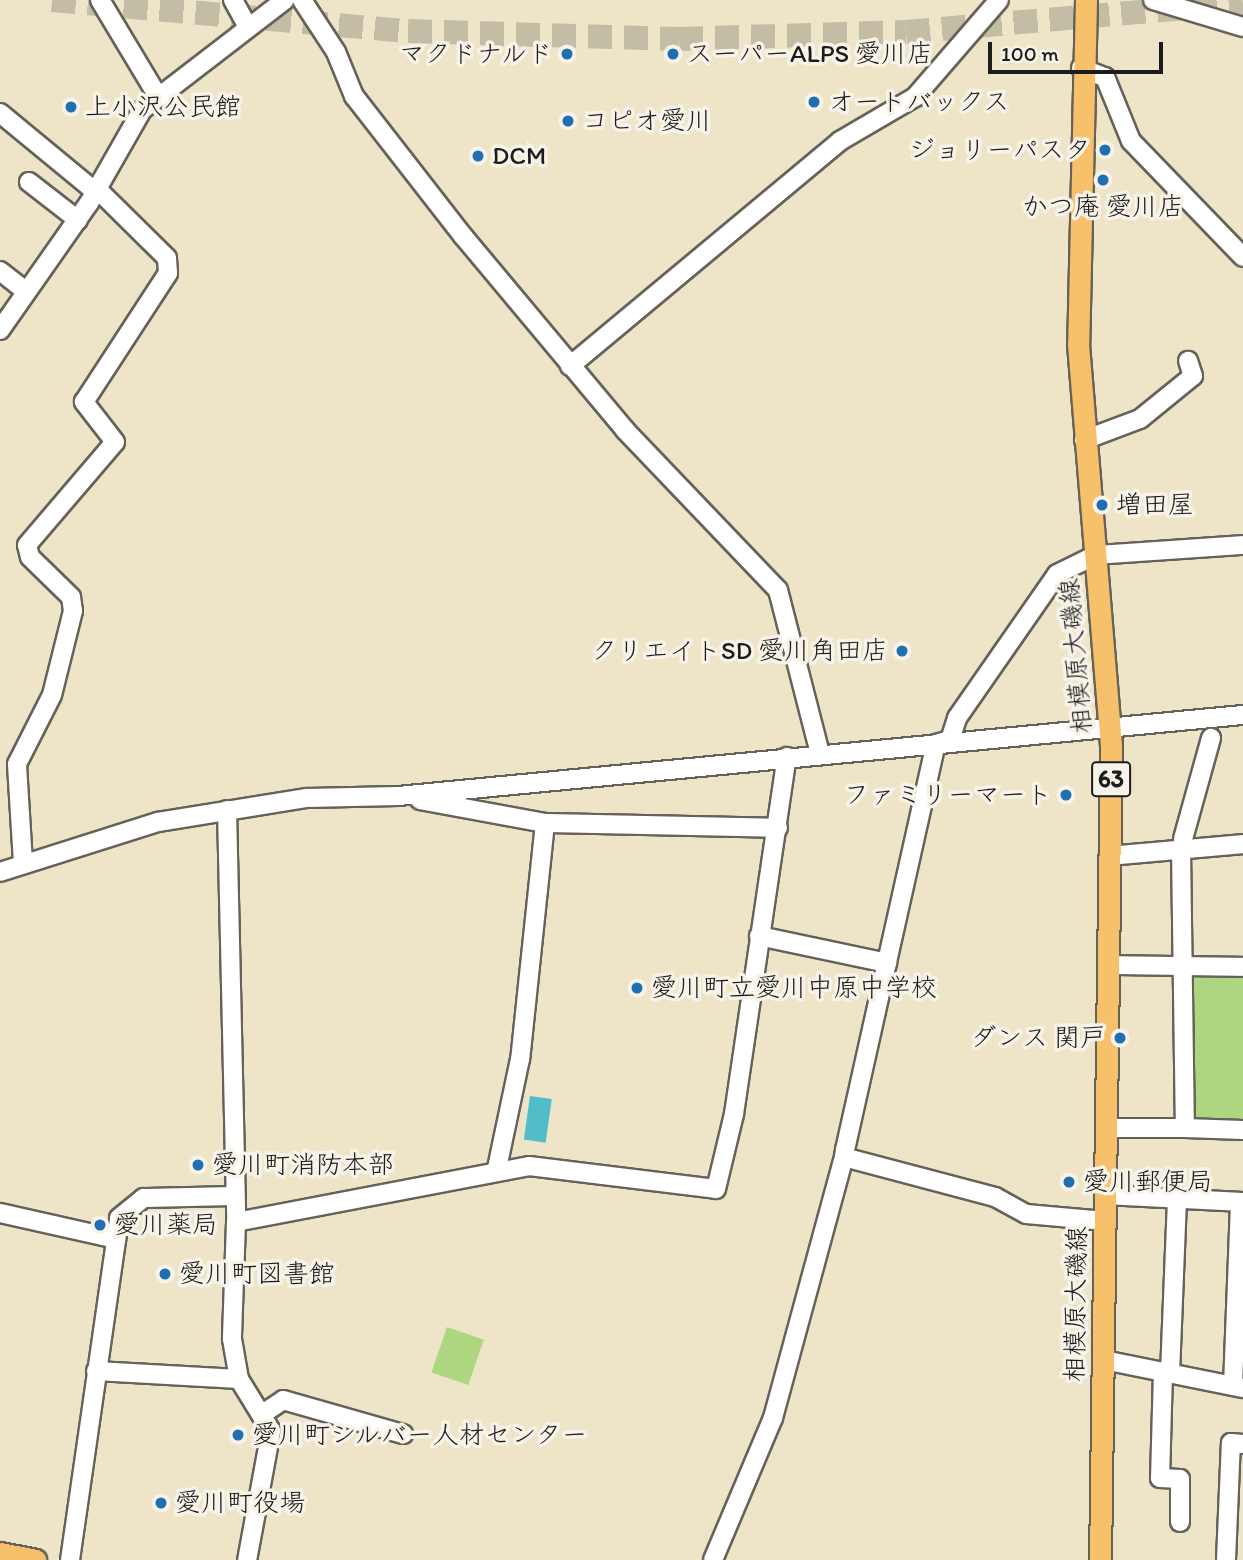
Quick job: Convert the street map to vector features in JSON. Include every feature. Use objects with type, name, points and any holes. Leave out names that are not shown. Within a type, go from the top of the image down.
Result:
[{"type":"main road","name":"相模原大磯線","points":[[1086,0],[1081,68],[1078,312],[1084,440],[1111,730],[1100,1560]]},
{"type":"main road","points":[[0,1553],[35,1560]]},
{"type":"street","points":[[100,0],[157,95]]},
{"type":"street","points":[[233,0],[247,27]]},
{"type":"street","points":[[0,330],[78,219],[157,95],[285,0]]},
{"type":"street","points":[[302,0],[336,52],[354,96],[570,366],[778,590],[820,754]]},
{"type":"street","points":[[570,366],[840,141],[909,102],[999,0]]},
{"type":"street","points":[[1153,0],[1243,27]]},
{"type":"street","points":[[1081,68],[1105,77],[1131,141],[1243,257]]},
{"type":"street","points":[[0,113],[26,130],[97,190],[167,258],[168,273],[83,401],[115,442],[27,545],[30,556],[71,597],[73,611],[52,695],[18,764],[23,863]]},
{"type":"street","points":[[33,188],[78,219]]},
{"type":"street","points":[[0,271],[26,291]]},
{"type":"street","points":[[1084,440],[1140,419],[1193,376],[1188,361]]},
{"type":"street","points":[[936,744],[950,740],[957,718],[1057,574],[1096,555],[1243,545]]},
{"type":"street","points":[[0,872],[105,836],[227,810],[307,798],[398,796],[787,757],[1111,730],[1243,715]]},
{"type":"street","points":[[1185,1128],[1182,844],[1212,738]]},
{"type":"street","points":[[713,1560],[773,1418],[844,1157],[936,744]]},
{"type":"street","points":[[236,1222],[496,1168],[607,1173],[716,1189],[734,1114],[787,757]]},
{"type":"street","points":[[398,796],[545,823],[778,828]]},
{"type":"street","points":[[227,810],[236,1222],[232,1339],[239,1379],[264,1413],[271,1451],[247,1560]]},
{"type":"street","points":[[496,1168],[520,1059],[545,823]]},
{"type":"street","points":[[1109,856],[1182,844],[1243,844]]},
{"type":"street","points":[[759,936],[887,963]]},
{"type":"street","points":[[1108,965],[1243,967]]},
{"type":"street","points":[[1105,1128],[1243,1130]]},
{"type":"street","points":[[844,1157],[995,1197],[1026,1214],[1105,1221]]},
{"type":"street","points":[[1104,1360],[1238,1387],[1242,1202],[1105,1195]]},
{"type":"street","points":[[70,1560],[96,1371],[122,1213],[144,1198],[235,1196]]},
{"type":"street","points":[[1177,1199],[1160,1478],[1186,1479],[1180,1522]]},
{"type":"street","points":[[0,1213],[116,1239]]},
{"type":"street","points":[[96,1371],[239,1379]]},
{"type":"street","points":[[264,1413],[283,1400],[403,1434]]},
{"type":"street","points":[[1226,1560],[1236,1523],[1231,1443],[1243,1444]]},
{"type":"green space","points":[[1184,971],[1243,971],[1243,1125],[1184,1125]]},
{"type":"green space","points":[[447,1327],[484,1340],[468,1385],[431,1372]]},
{"type":"water","points":[[530,1096],[552,1099],[546,1143],[524,1140]]},
{"type":"tunnel","points":[[52,0],[408,31],[679,39],[906,32],[1243,3]]},
{"type":"place","name":"マクドナルド","points":[[567,54]]},
{"type":"place","name":"スーパーALPS 愛川店","points":[[673,54]]},
{"type":"place","name":"オートバックス","points":[[814,102]]},
{"type":"place","name":"上小沢公民館","points":[[71,107]]},
{"type":"place","name":"コピオ愛川","points":[[568,121]]},
{"type":"place","name":"ジョリーパスタ","points":[[1105,150]]},
{"type":"place","name":"DCM","points":[[478,156]]},
{"type":"place","name":"かつ庵 愛川店","points":[[1103,180]]},
{"type":"place","name":"増田屋","points":[[1102,505]]},
{"type":"place","name":"クリエイトSD 愛川角田店","points":[[902,651]]},
{"type":"place","name":"ファミリーマート","points":[[1066,795]]},
{"type":"place","name":"愛川町立愛川中原中学校","points":[[637,988]]},
{"type":"place","name":"ダンス 関戸","points":[[1120,1038]]},
{"type":"place","name":"愛川町消防本部","points":[[198,1165]]},
{"type":"place","name":"愛川郵便局","points":[[1069,1182]]},
{"type":"place","name":"愛川薬局","points":[[100,1225]]},
{"type":"place","name":"愛川町図書館","points":[[165,1274]]},
{"type":"place","name":"愛川町シルバー人材センター","points":[[238,1435]]},
{"type":"place","name":"愛川町役場","points":[[161,1503]]}]
